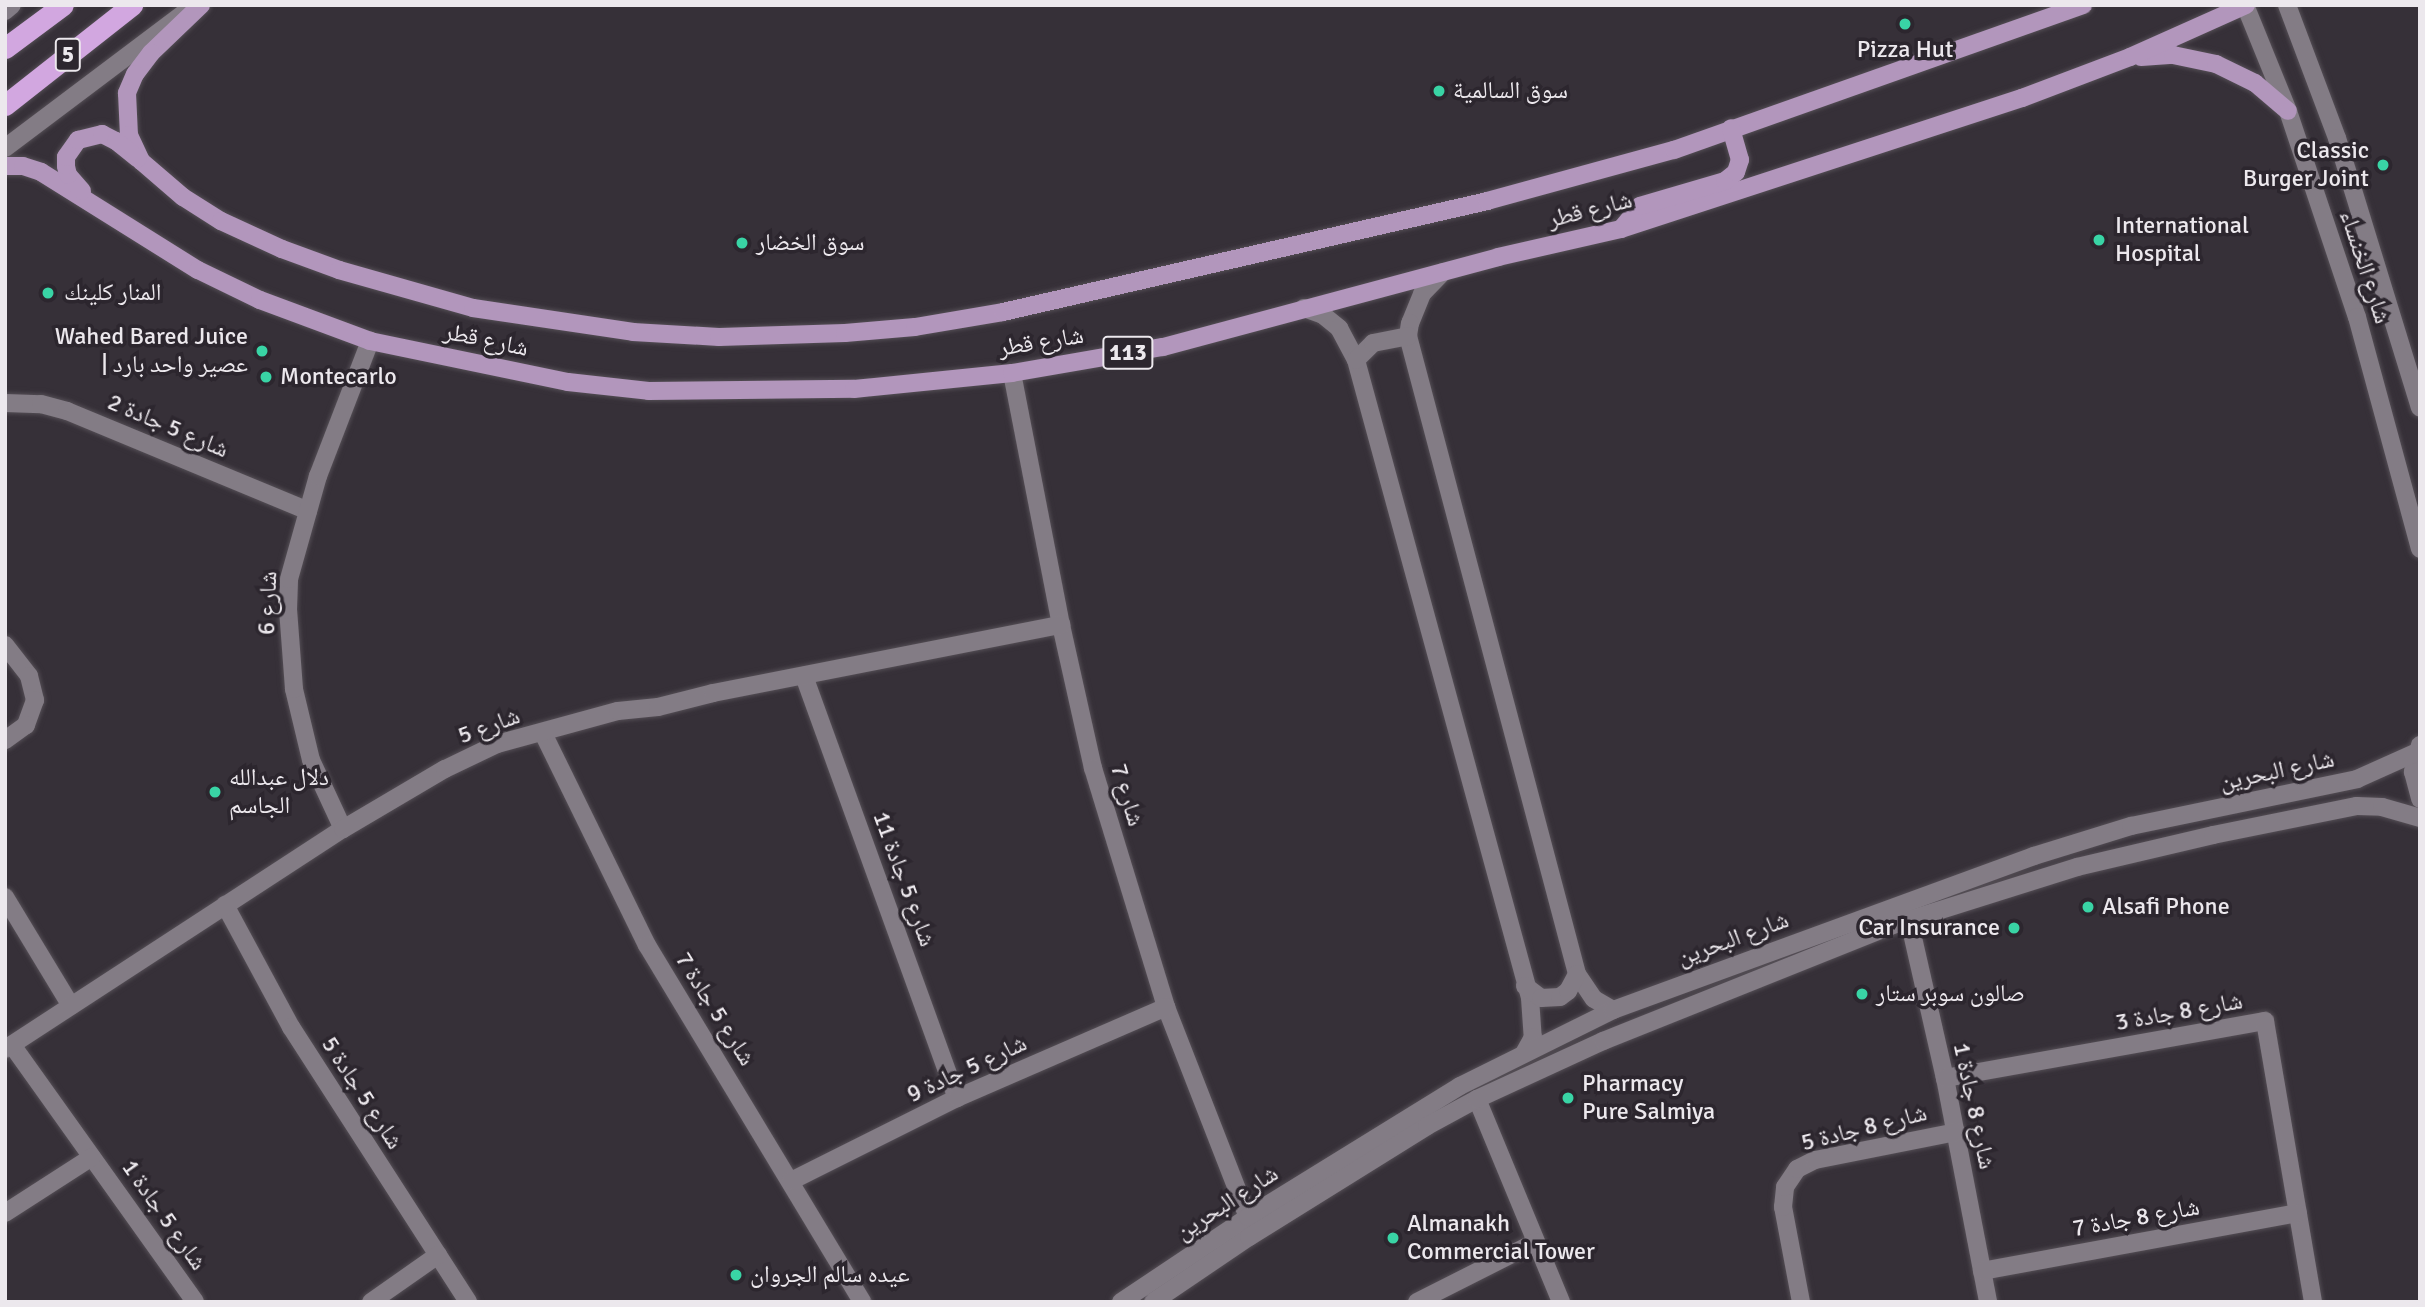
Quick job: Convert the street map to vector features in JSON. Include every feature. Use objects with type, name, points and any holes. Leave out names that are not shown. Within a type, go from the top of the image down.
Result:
[{"type":"highway","name":"5","points":[[5,48],[63,5]]},
{"type":"highway","name":"5","points":[[5,105],[132,5]]},
{"type":"main road","name":"شارع قطر","points":[[201,5],[151,54],[135,74],[127,93],[129,135],[141,161],[183,197],[221,221],[282,250],[339,270],[473,308],[633,332],[719,337],[845,333],[915,327],[1024,309],[1487,201],[1674,150],[2082,5]]},
{"type":"main road","name":"شارع قطر","points":[[5,166],[23,166],[41,172],[198,270],[271,304],[370,341],[568,382],[649,391],[854,389],[1012,373],[1163,346],[1443,272],[1621,229],[1983,111],[2130,57],[2245,5]]},
{"type":"main road","points":[[2130,57],[2173,55],[2216,64],[2255,83],[2288,111]]},
{"type":"main road","points":[[1621,229],[1640,206],[1726,181],[1736,172],[1740,160],[1731,128]]},
{"type":"main road","points":[[88,199],[68,175],[66,166],[70,147],[78,140],[102,134],[116,141],[141,161]]},
{"type":"street","points":[[5,11],[12,5]]},
{"type":"street","points":[[5,148],[194,5]]},
{"type":"street","name":"شارع الخنساء","points":[[2245,5],[2288,111],[2357,317],[2420,549]]},
{"type":"street","name":"شارع الخنساء","points":[[2287,5],[2337,138],[2420,408]]},
{"type":"street","points":[[1443,272],[1422,294],[1412,315],[1408,336],[1577,974],[1594,999],[1614,1010]]},
{"type":"street","points":[[1304,308],[1323,315],[1339,328],[1356,360],[1525,986],[1534,1024],[1533,1037],[1524,1053]]},
{"type":"street","points":[[1356,360],[1373,343],[1408,336]]},
{"type":"street","name":"شارع 6","points":[[343,830],[311,760],[295,689],[288,610],[289,579],[318,476],[370,341]]},
{"type":"street","name":"شارع 7","points":[[1012,373],[1060,625],[1093,768],[1166,1007],[1248,1217]]},
{"type":"street","name":"شارع 5 جادة 2","points":[[5,403],[41,404],[67,411],[307,511]]},
{"type":"street","name":"شارع 5","points":[[9,1047],[343,830],[445,769],[497,744],[618,711],[658,707],[1060,625]]},
{"type":"street","points":[[5,645],[29,676],[35,701],[26,725],[5,740]]},
{"type":"street","name":"شارع 5 جادة 11","points":[[804,676],[957,1098]]},
{"type":"street","name":"شارع 5 جادة 7","points":[[543,733],[647,945],[862,1302]]},
{"type":"street","points":[[2418,749],[2413,772],[2420,799]]},
{"type":"street","name":"شارع البحرين","points":[[1121,1302],[1248,1217],[1460,1086],[1614,1010],[2034,856],[2131,826],[2357,779],[2418,749]]},
{"type":"street","name":"شارع البحرين","points":[[1153,1302],[1261,1229],[1427,1126],[1477,1099],[1615,1036],[1909,920],[2077,867],[2344,809],[2382,807],[2420,818]]},
{"type":"street","points":[[5,897],[71,1006]]},
{"type":"street","name":"شارع 5 جادة 5","points":[[225,905],[291,1027],[468,1302]]},
{"type":"street","name":"شارع 8 جادة 1","points":[[1909,920],[1945,1078],[1988,1302]]},
{"type":"street","points":[[1525,986],[1532,993],[1551,999],[1569,991],[1577,974]]},
{"type":"street","name":"شارع 5 جادة 9","points":[[791,1181],[957,1098],[1166,1007]]},
{"type":"street","name":"شارع 8 جادة 3","points":[[1945,1078],[2265,1021],[2313,1302]]},
{"type":"street","name":"شارع 5 جادة 1","points":[[9,1047],[93,1157],[195,1302]]},
{"type":"street","points":[[1477,1099],[1561,1302]]},
{"type":"street","name":"شارع 8 جادة 5","points":[[1801,1302],[1782,1197],[1789,1177],[1797,1169],[1815,1160],[1955,1132]]},
{"type":"street","name":"شارع 5 جادة 1","points":[[5,1213],[93,1157]]},
{"type":"street","name":"شارع 8 جادة 7","points":[[1982,1271],[2298,1213]]},
{"type":"street","points":[[1417,1302],[1536,1242]]},
{"type":"street","points":[[371,1302],[438,1255]]},
{"type":"place","name":"Pizza Hut","points":[[1905,24]]},
{"type":"place","name":"سوق السالمية","points":[[1439,91]]},
{"type":"place","name":"Classic Burger Joint","points":[[2383,165]]},
{"type":"place","name":"International Hospital","points":[[2099,240]]},
{"type":"place","name":"سوق الخضار","points":[[742,243]]},
{"type":"place","name":"المنار كلينك","points":[[48,293]]},
{"type":"place","name":"Wahed Bared Juice | عصير واحد بارد","points":[[262,351]]},
{"type":"place","name":"Montecarlo","points":[[266,377]]},
{"type":"place","name":"دلال عبدالله الجاسم","points":[[215,792]]},
{"type":"place","name":"Alsafi Phone","points":[[2088,907]]},
{"type":"place","name":"Car Insurance","points":[[2014,928]]},
{"type":"place","name":"صالون سوبر ستار","points":[[1862,994]]},
{"type":"place","name":"Pharmacy Pure Salmiya","points":[[1568,1098]]},
{"type":"place","name":"Almanakh Commercial Tower","points":[[1393,1238]]},
{"type":"place","name":"عيده سالم الجروان","points":[[736,1275]]}]
